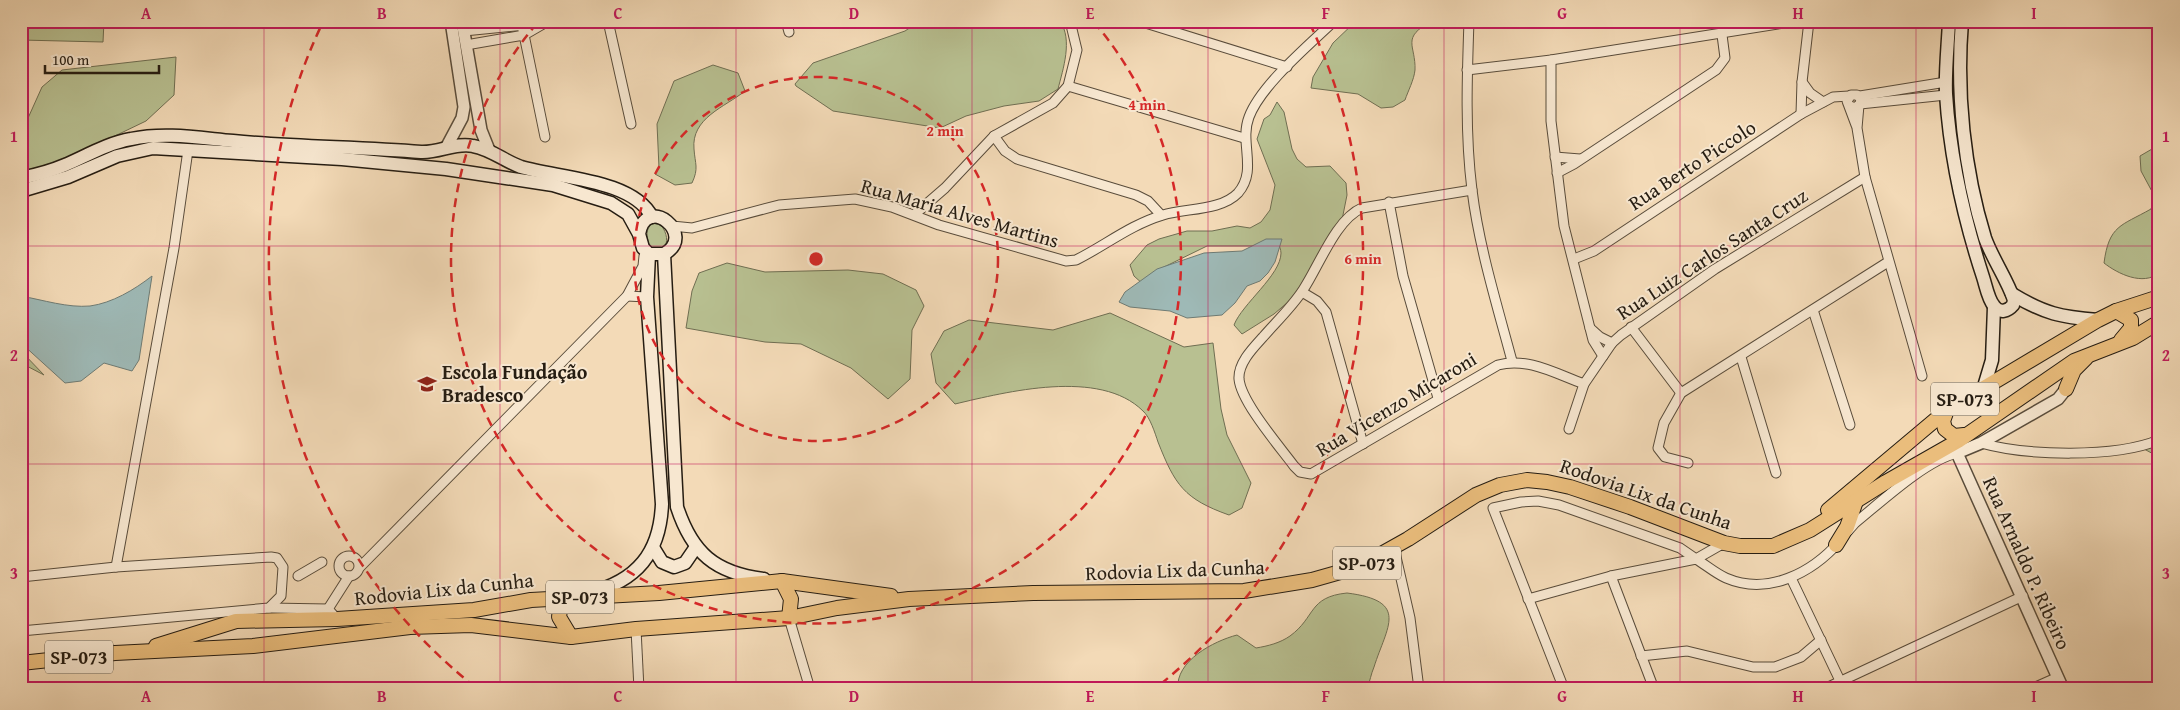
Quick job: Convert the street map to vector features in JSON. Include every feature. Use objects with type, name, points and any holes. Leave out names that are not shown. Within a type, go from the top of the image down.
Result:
[{"type":"main road","points":[[1950,21],[1946,88],[1954,161],[1974,250],[1994,307],[1992,360],[1983,390]]},
{"type":"main road","points":[[1962,21],[1960,68],[1962,112],[1969,165],[1986,238],[1998,270],[2014,300],[2010,308],[2000,311],[1994,307]]},
{"type":"main road","points":[[21,178],[64,165],[114,143],[152,136],[192,136],[233,141],[424,152],[463,145],[489,150],[509,163],[524,168],[589,181],[617,191],[641,204],[652,217]]},
{"type":"main road","points":[[21,191],[68,177],[117,156],[135,151],[163,148],[233,155],[342,159],[446,169],[482,176],[553,185],[588,194],[621,208],[628,214],[646,251],[647,297],[662,504],[661,526],[654,549],[638,568],[614,586],[576,597],[560,610],[562,622],[571,637]]},
{"type":"main road","points":[[446,148],[443,158],[446,169]]},
{"type":"main road","points":[[482,176],[490,165],[489,150]]},
{"type":"main road","points":[[639,234],[642,223],[652,217],[664,218],[672,226],[674,242],[672,248],[664,254],[646,251]]},
{"type":"main road","points":[[664,254],[675,490],[683,524],[696,547],[715,565],[730,573],[782,581],[791,599],[789,618]]},
{"type":"main road","points":[[2012,294],[2037,309],[2062,317],[2098,320]]},
{"type":"main road","name":"Rodovia Lix da Cunha","points":[[1795,537],[1947,410],[2098,320],[2116,311],[2159,297]]},
{"type":"main road","points":[[2115,346],[2131,328],[2131,320],[2116,311]]},
{"type":"main road","name":"Rodovia Lix da Cunha","points":[[21,663],[137,652],[253,646],[410,627],[458,625],[571,637],[636,629],[789,618],[837,608],[909,599],[1033,592],[1244,591],[1281,586],[1338,574],[1358,567],[1394,548],[1476,495],[1500,485],[1527,480],[1570,487],[1630,507],[1724,543],[1740,546],[1773,546],[1810,530],[1964,435],[2074,361],[2133,338],[2159,322]]},
{"type":"main road","points":[[2066,389],[2074,370],[2087,357]]},
{"type":"main road","points":[[2045,379],[2062,381],[2066,389]]},
{"type":"main road","points":[[1947,410],[1943,421],[1945,429],[1954,436],[1964,435]]},
{"type":"main road","points":[[1836,545],[1847,527],[1856,501]]},
{"type":"main road","points":[[654,549],[662,562],[674,567],[686,563],[696,547]]},
{"type":"main road","name":"Rodovia Lix da Cunha","points":[[137,652],[236,621],[297,620],[333,614],[474,610],[531,600],[659,593],[782,581],[909,599]]},
{"type":"main road","points":[[251,621],[246,625],[245,633],[253,646]]},
{"type":"street","points":[[446,148],[462,118],[464,107],[451,21]]},
{"type":"street","points":[[489,150],[481,130],[463,26],[543,24],[565,21]]},
{"type":"street","points":[[608,21],[630,124]]},
{"type":"street","points":[[786,21],[789,32]]},
{"type":"street","points":[[915,214],[945,188],[994,136],[1053,103],[1068,86],[1077,50],[1070,21]]},
{"type":"street","points":[[1139,21],[1287,67]]},
{"type":"street","name":"Rua Maria Alves Martins","points":[[672,226],[692,228],[779,205],[835,199],[854,199],[915,214],[939,225],[1066,261],[1076,260],[1130,227],[1161,215],[1223,203],[1236,194],[1248,174],[1249,163],[1244,138],[1249,117],[1256,104],[1287,67],[1334,21]]},
{"type":"street","points":[[1469,21],[1467,113],[1472,190],[1488,270],[1512,361],[1526,363],[1584,384]]},
{"type":"street","points":[[1468,70],[1722,35],[1797,21]]},
{"type":"street","points":[[1801,114],[1802,82],[1809,21]]},
{"type":"street","points":[[466,45],[524,36],[543,24]]},
{"type":"street","points":[[522,25],[545,137]]},
{"type":"street","points":[[1557,173],[1716,70],[1725,58],[1722,35]]},
{"type":"street","points":[[1551,60],[1551,121],[1564,226],[1574,259],[1590,328],[1596,346],[1604,356]]},
{"type":"street","points":[[1802,82],[1810,93],[1826,101],[1854,102],[1946,88]]},
{"type":"street","points":[[1068,86],[1244,138]]},
{"type":"street","name":"Rua Berto Piccolo","points":[[1574,259],[1594,251],[1801,114],[1826,101]]},
{"type":"street","points":[[1854,102],[1865,177],[1922,376]]},
{"type":"street","points":[[994,136],[1005,151],[1017,158],[1136,195],[1148,201],[1161,215]]},
{"type":"street","points":[[116,567],[174,248],[188,150]]},
{"type":"street","points":[[1555,157],[1580,159]]},
{"type":"street","name":"Rua Luiz Carlos Santa Cruz","points":[[1569,429],[1584,384],[1612,343],[1631,327],[1730,260],[1865,177]]},
{"type":"street","name":"Rua Vicenzo Micaroni","points":[[1472,190],[1389,202],[1362,208],[1348,216],[1302,292],[1248,355],[1241,367],[1239,378],[1242,390],[1250,406],[1300,472],[1312,474],[1485,371],[1512,361]]},
{"type":"street","points":[[1389,202],[1403,276],[1438,398]]},
{"type":"street","name":"Rua Maria Alves Martins","points":[[674,242],[692,228]]},
{"type":"street","points":[[21,631],[270,608],[308,609],[333,614],[349,576],[357,573],[360,567],[627,296],[643,266],[646,251]]},
{"type":"street","points":[[1688,463],[1665,457],[1658,448],[1664,423],[1681,393],[1741,357],[1888,262]]},
{"type":"street","points":[[1302,292],[1317,301],[1326,312],[1363,444]]},
{"type":"street","points":[[627,296],[647,297]]},
{"type":"street","points":[[1813,310],[1850,425]]},
{"type":"street","points":[[1631,327],[1681,393]]},
{"type":"street","points":[[1590,328],[1600,338],[1612,343]]},
{"type":"street","points":[[1741,357],[1776,473]]},
{"type":"street","points":[[1564,689],[1493,508],[1521,502],[1538,501],[1559,505],[1680,548],[1724,578],[1751,585],[1767,584],[1791,578],[1817,562],[1836,545],[1855,523],[1882,501],[1945,456],[1981,443],[2058,399],[2066,389]]},
{"type":"street","points":[[1981,443],[2031,451],[2078,452],[2124,449],[2159,440]]},
{"type":"street","name":"Rua Arnaldo P. Ribeiro","points":[[1957,453],[2023,596],[2063,689]]},
{"type":"street","points":[[1528,599],[1611,576],[1696,558],[1724,543]]},
{"type":"street","points":[[1394,548],[1410,618],[1419,689]]},
{"type":"street","points":[[349,576],[340,569],[342,559],[348,555],[355,557],[360,567]]},
{"type":"street","points":[[21,577],[116,567],[277,558],[283,567],[282,593],[270,608]]},
{"type":"street","points":[[298,576],[322,562]]},
{"type":"street","points":[[1611,576],[1654,689]]},
{"type":"street","points":[[1791,578],[1842,685]]},
{"type":"street","points":[[1824,689],[1842,685],[2023,596]]},
{"type":"street","points":[[297,620],[308,609]]},
{"type":"street","points":[[789,618],[810,689]]},
{"type":"street","points":[[636,629],[639,689]]},
{"type":"street","points":[[1641,656],[1686,651],[1744,665],[1775,667],[1801,657],[1821,640]]},
{"type":"street","points":[[2031,689],[2058,677]]},
{"type":"green space","points":[[21,21],[104,21],[103,42],[21,40]]},
{"type":"green space","points":[[920,21],[1060,21],[1066,37],[1066,55],[1058,89],[1039,101],[1004,106],[966,116],[940,128],[833,111],[796,86],[795,84],[813,63],[905,31]]},
{"type":"green space","points":[[1356,21],[1432,21],[1416,32],[1413,37],[1415,70],[1413,78],[1405,100],[1393,107],[1381,108],[1358,94],[1311,88],[1313,77],[1333,43]]},
{"type":"green space","points":[[176,57],[174,95],[146,121],[44,170],[21,171],[21,128],[24,127],[42,87],[62,70]]},
{"type":"green space","points":[[713,65],[738,73],[745,91],[711,114],[698,129],[694,149],[696,170],[692,183],[675,185],[655,174],[659,168],[657,124],[674,81]]},
{"type":"green space","points":[[1277,102],[1284,112],[1292,149],[1297,159],[1306,167],[1330,166],[1346,183],[1347,195],[1342,220],[1295,296],[1274,314],[1242,334],[1234,325],[1238,317],[1275,271],[1281,253],[1278,242],[1258,246],[1207,246],[1162,268],[1144,285],[1134,276],[1130,265],[1147,245],[1159,239],[1187,231],[1212,231],[1237,226],[1250,228],[1261,222],[1270,210],[1275,185],[1257,139],[1264,119],[1270,115]]},
{"type":"green space","points":[[2152,149],[2159,149],[2159,273],[2153,277],[2138,278],[2116,271],[2104,263],[2109,241],[2118,228],[2151,209],[2155,197],[2141,171],[2140,156]]},
{"type":"green space","points":[[654,223],[661,225],[666,234],[667,241],[663,250],[650,248],[647,237],[648,230]]},
{"type":"green space","points":[[727,263],[765,272],[848,270],[883,274],[916,290],[924,306],[912,330],[910,379],[888,399],[851,368],[801,344],[765,342],[686,328],[692,291],[699,273]]},
{"type":"green space","points":[[1110,313],[1184,347],[1213,343],[1221,409],[1227,435],[1251,483],[1242,508],[1229,515],[1201,503],[1183,489],[1170,469],[1148,417],[1125,398],[1103,390],[1078,387],[1052,387],[1000,394],[955,404],[936,383],[931,354],[944,331],[969,320],[1053,330]]},
{"type":"green space","points":[[21,351],[44,375],[21,363]]},
{"type":"green space","points":[[2159,436],[2159,457],[2144,449]]},
{"type":"green space","points":[[1347,593],[1380,602],[1387,609],[1389,618],[1388,628],[1367,689],[1178,689],[1179,679],[1189,661],[1207,647],[1237,635],[1256,648],[1278,642],[1290,636],[1298,629],[1319,603],[1334,595]]},
{"type":"water","points":[[1266,239],[1282,239],[1275,262],[1260,281],[1247,286],[1235,303],[1222,315],[1187,318],[1170,311],[1130,307],[1119,302],[1125,292],[1157,269],[1204,253],[1242,251]]},
{"type":"water","points":[[152,276],[139,360],[132,371],[104,363],[81,381],[65,383],[21,343],[21,296],[64,305],[90,306],[122,295]]},
{"type":"place","name":"Escola Fundação Bradesco","points":[[427,384]]}]
